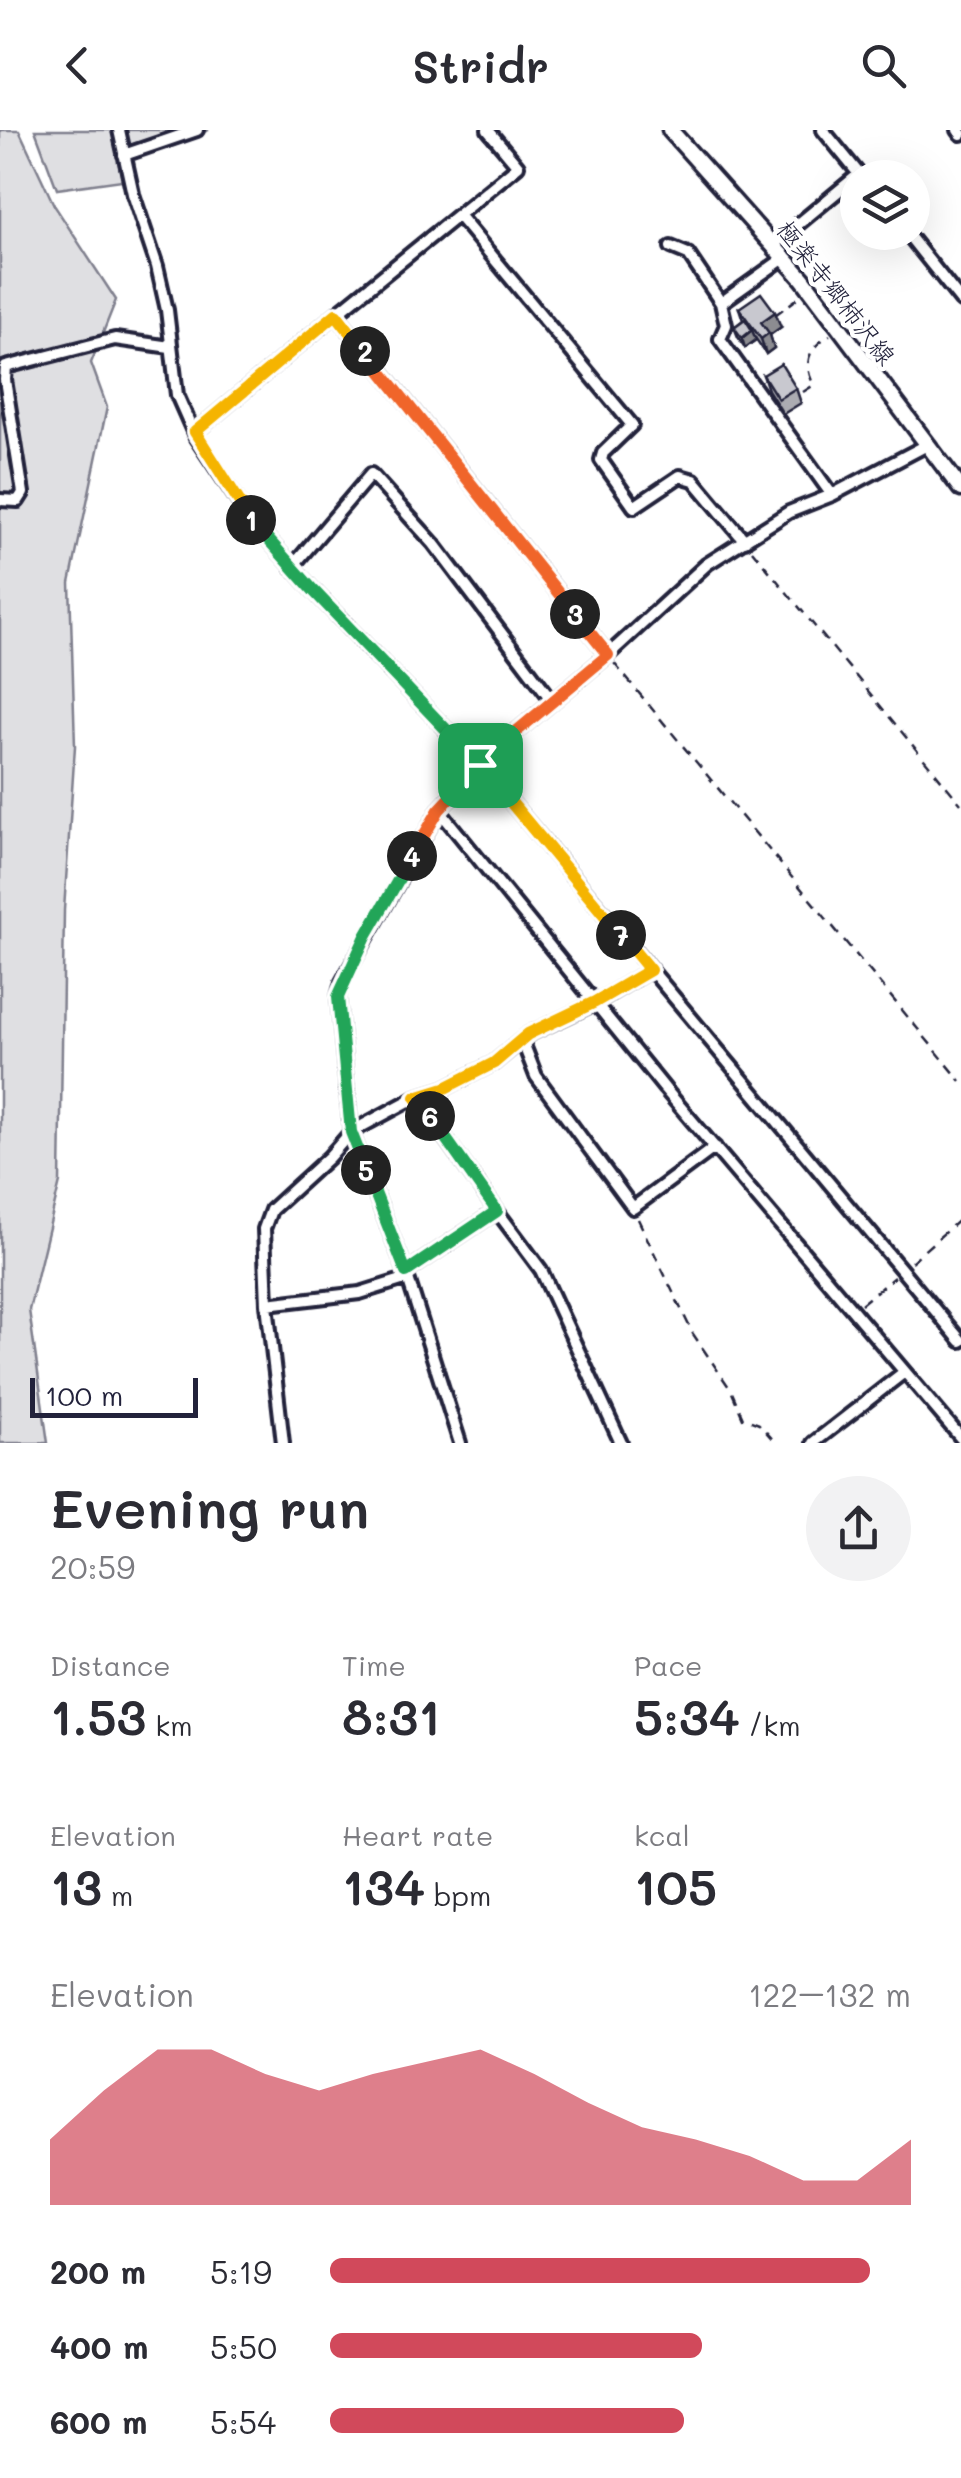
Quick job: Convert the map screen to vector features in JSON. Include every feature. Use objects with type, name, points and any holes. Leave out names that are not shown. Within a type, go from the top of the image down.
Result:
[{"type":"main road","name":"極楽寺郷柿沢線","points":[[670,130],[810,289],[961,489]]},
{"type":"street","points":[[119,130],[132,194],[166,310],[176,395],[250,520],[480,765],[961,1341]]},
{"type":"street","points":[[124,155],[196,130]]},
{"type":"street","points":[[195,432],[518,166],[488,130]]},
{"type":"street","points":[[823,130],[848,160]]},
{"type":"street","points":[[773,245],[840,192]]},
{"type":"street","points":[[458,216],[632,425],[603,453],[601,460],[634,507],[680,476],[694,480],[745,541]]},
{"type":"street","points":[[671,246],[688,254],[721,302],[726,325],[720,340],[832,495]]},
{"type":"street","points":[[920,250],[961,301]]},
{"type":"street","points":[[721,302],[784,258]]},
{"type":"street","points":[[336,314],[608,655]]},
{"type":"street","points":[[0,500],[18,500],[22,493],[6,367],[115,338],[170,347]]},
{"type":"street","points":[[460,1443],[407,1275],[351,1132],[338,997],[366,936],[439,810],[480,765],[550,700],[608,655],[707,564],[789,512],[832,495],[927,445]]},
{"type":"street","points":[[292,567],[372,474],[434,544],[550,700]]},
{"type":"street","points":[[439,810],[714,1147],[816,1262],[852,1311],[961,1438]]},
{"type":"street","points":[[283,1443],[267,1304],[264,1229],[271,1210],[330,1157],[351,1132],[416,1097],[445,1088],[494,1063],[522,1040],[650,970]]},
{"type":"street","points":[[522,1040],[536,1076],[633,1208],[714,1147]]},
{"type":"street","points":[[416,1097],[541,1270],[621,1443]]},
{"type":"street","points":[[267,1304],[360,1293],[407,1275],[497,1211]]},
{"type":"street","points":[[814,1443],[903,1372]]},
{"type":"path","points":[[775,315],[810,289]]},
{"type":"path","points":[[803,392],[814,385],[806,370],[810,351],[840,329]]},
{"type":"path","points":[[745,541],[961,804]]},
{"type":"path","points":[[608,655],[961,1081]]},
{"type":"path","points":[[633,1208],[693,1334],[731,1390],[742,1418],[758,1424],[776,1443]]},
{"type":"path","points":[[852,1311],[961,1218]]},
{"type":"shaded area","points":[[0,130],[19,130],[54,205],[116,300],[91,363],[107,407],[70,583],[75,746],[64,910],[60,1182],[29,1310],[48,1443],[0,1443]]},
{"type":"shaded area","points":[[35,130],[209,130],[118,160],[122,180],[57,189]]},
{"type":"building","points":[[761,293],[775,312],[761,322],[769,333],[761,339],[739,308]]},
{"type":"building","points":[[745,319],[752,330],[742,338],[734,327]]},
{"type":"building","points":[[781,364],[796,388],[778,399],[763,375]]},
{"type":"route","points":[[480,765],[250,520],[196,438],[195,432],[336,314],[608,655],[498,747],[480,765],[439,810],[342,982],[338,997],[351,1132],[406,1272],[497,1211],[416,1097],[445,1088],[494,1063],[528,1034],[650,970],[480,765]]}]
